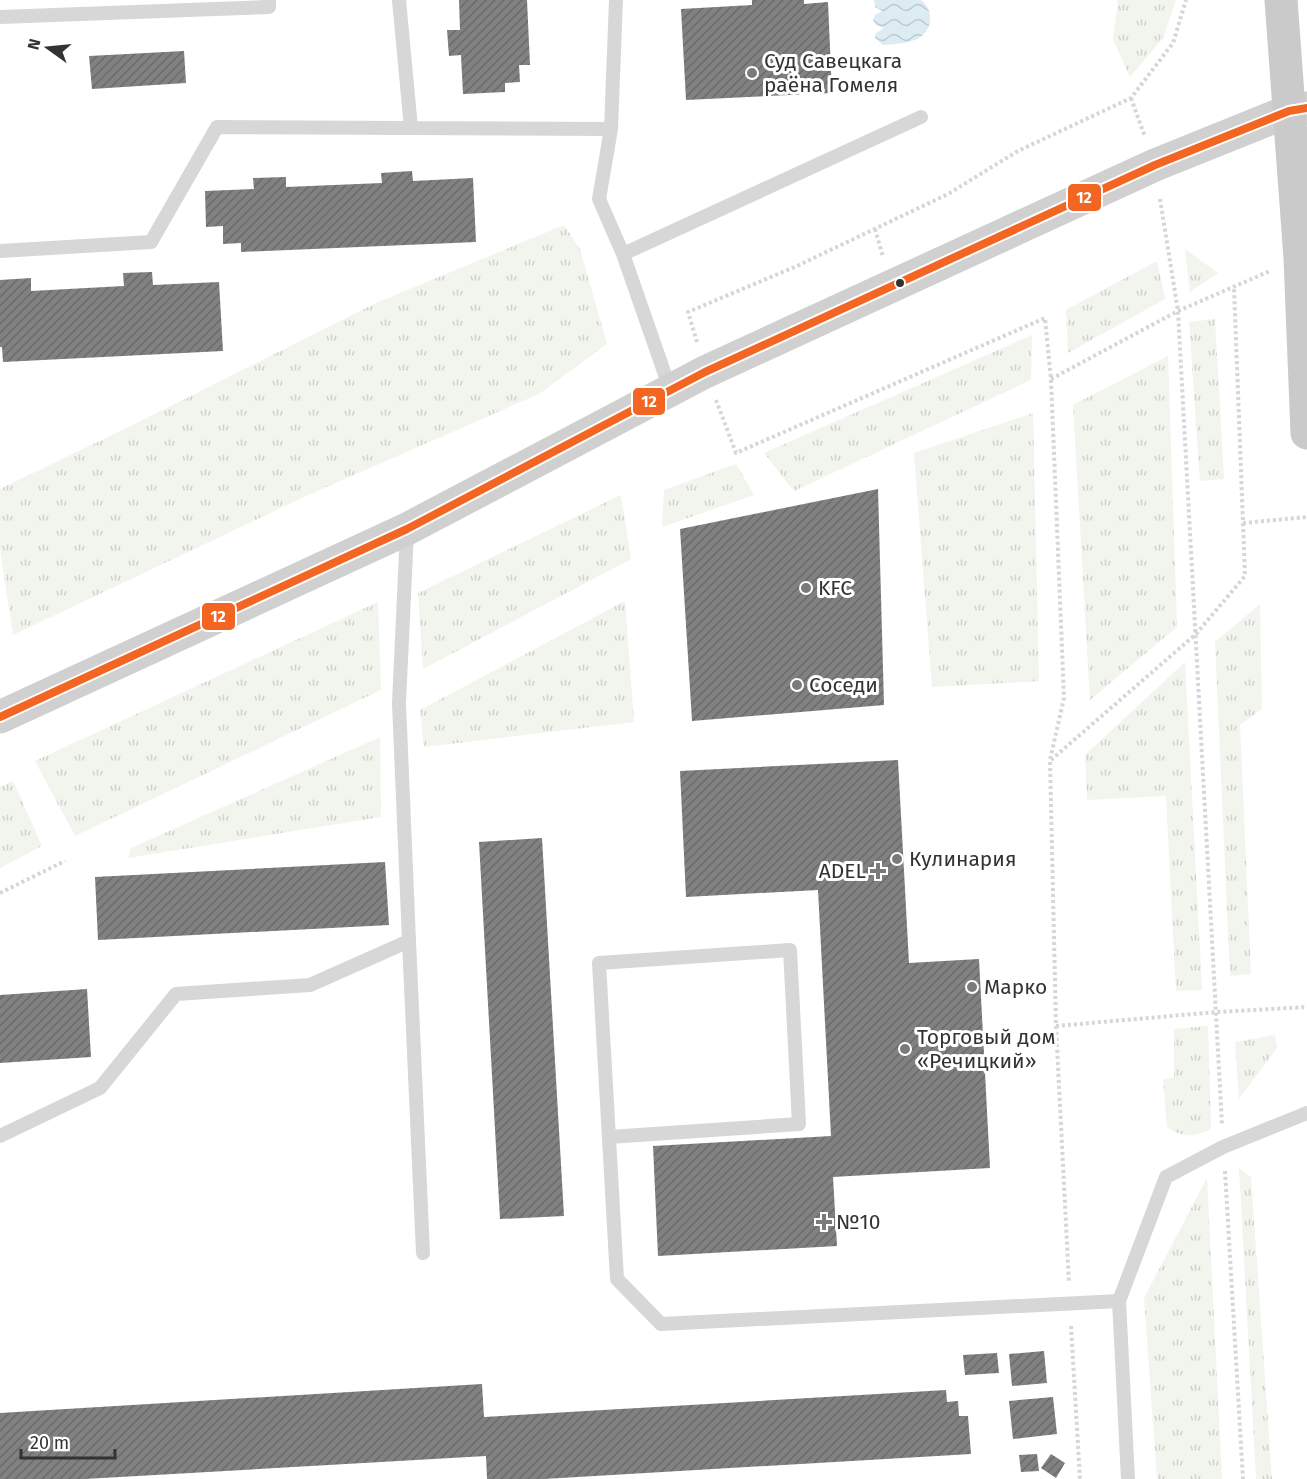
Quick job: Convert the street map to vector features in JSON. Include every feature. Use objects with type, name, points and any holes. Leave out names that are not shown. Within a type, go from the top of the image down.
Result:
[{"type":"main road","points":[[1281,0],[1298,109],[1300,258],[1307,433]]},
{"type":"main road","points":[[0,717],[407,529],[670,388],[1155,165],[1298,109]]},
{"type":"lane","points":[[0,17],[269,7],[269,0]]},
{"type":"lane","points":[[399,0],[411,128]]},
{"type":"lane","points":[[616,0],[611,129],[599,199],[623,254],[670,388]]},
{"type":"lane","points":[[623,254],[921,117]]},
{"type":"lane","points":[[0,251],[151,242],[217,127],[611,129]]},
{"type":"lane","points":[[407,529],[399,703],[423,1253]]},
{"type":"lane","points":[[0,1136],[100,1088],[176,994],[310,986],[408,941]]},
{"type":"lane","points":[[609,1137],[799,1124],[790,950],[599,963],[617,1280],[661,1324],[1119,1301]]},
{"type":"lane","points":[[1128,1479],[1119,1301],[1166,1177],[1223,1148],[1307,1113]]},
{"type":"path","points":[[797,266],[948,194],[1018,151],[1131,98],[1173,43],[1186,0]]},
{"type":"path","points":[[1131,98],[1155,165],[1178,311],[1243,1479]]},
{"type":"path","points":[[1051,380],[1178,311],[1300,258]]},
{"type":"path","points":[[1050,760],[1196,634],[1245,576],[1234,287]]},
{"type":"path","points":[[736,453],[1046,318],[1051,380],[1065,698],[1050,760],[1056,1026],[1080,1479]]},
{"type":"path","points":[[1243,523],[1307,517]]},
{"type":"path","points":[[0,893],[65,861]]},
{"type":"path","points":[[1056,1026],[1217,1012],[1307,1007]]},
{"type":"green space","points":[[1118,0],[1176,0],[1163,38],[1130,77],[1113,40]]},
{"type":"green space","points":[[564,225],[580,249],[607,344],[539,394],[306,496],[13,635],[0,549],[0,489],[376,303]]},
{"type":"green space","points":[[1185,249],[1218,273],[1190,292]]},
{"type":"green space","points":[[1157,261],[1165,299],[1068,353],[1066,310]]},
{"type":"green space","points":[[1215,319],[1224,479],[1200,481],[1189,322]]},
{"type":"green space","points":[[1032,335],[1031,380],[794,491],[764,453]]},
{"type":"green space","points":[[1168,356],[1177,627],[1090,700],[1073,405]]},
{"type":"green space","points":[[1033,413],[1039,681],[932,687],[914,453]]},
{"type":"green space","points":[[736,464],[754,495],[662,527],[664,490]]},
{"type":"green space","points":[[621,495],[631,559],[423,669],[418,593]]},
{"type":"green space","points":[[625,601],[634,722],[424,747],[420,710]]},
{"type":"green space","points":[[378,602],[381,690],[75,836],[35,761]]},
{"type":"green space","points":[[1260,604],[1262,709],[1240,725],[1251,974],[1230,976],[1215,642]]},
{"type":"green space","points":[[1185,662],[1202,990],[1176,991],[1166,796],[1087,800],[1085,755]]},
{"type":"green space","points":[[380,737],[381,817],[128,858],[131,848]]},
{"type":"green space","points":[[13,781],[42,846],[0,868],[0,787]]},
{"type":"green space","points":[[1208,1026],[1211,1129],[1199,1134],[1183,1135],[1167,1127],[1163,1080],[1174,1077],[1174,1029]]},
{"type":"green space","points":[[1275,1035],[1277,1048],[1239,1099],[1235,1042]]},
{"type":"green space","points":[[1239,1168],[1251,1177],[1272,1479],[1256,1479]]},
{"type":"green space","points":[[1207,1178],[1222,1479],[1157,1479],[1144,1298]]},
{"type":"water","points":[[874,0],[921,0],[930,14],[926,32],[921,37],[906,43],[883,45],[875,38],[876,33],[884,28],[876,25],[873,20],[875,15],[882,11],[875,7]]},
{"type":"building","points":[[459,0],[527,0],[530,65],[519,65],[520,82],[505,83],[505,92],[463,94],[461,55],[449,56],[447,30],[460,30]]},
{"type":"building","points":[[752,0],[804,0],[804,4],[828,2],[832,93],[686,100],[681,9],[752,5]]},
{"type":"building","points":[[184,51],[186,83],[92,89],[89,56]]},
{"type":"building","points":[[412,171],[413,181],[473,178],[476,242],[241,252],[241,243],[223,244],[223,226],[206,227],[205,191],[254,189],[253,178],[286,177],[286,187],[382,183],[381,173]]},
{"type":"building","points":[[152,272],[153,285],[219,282],[223,351],[3,362],[2,347],[0,347],[0,280],[31,278],[31,291],[124,286],[123,273]]},
{"type":"building","points":[[878,489],[884,705],[692,721],[680,529]]},
{"type":"building","name":"Торговый дом «Речицкий»","points":[[898,760],[909,963],[979,959],[990,1168],[833,1177],[837,1246],[658,1256],[653,1146],[831,1136],[818,890],[686,897],[680,771]]},
{"type":"building","points":[[542,838],[564,1216],[500,1219],[479,842]]},
{"type":"building","points":[[385,862],[389,925],[98,940],[95,877]]},
{"type":"building","points":[[87,989],[91,1057],[0,1063],[0,995]]},
{"type":"building","points":[[1044,1351],[1047,1383],[1012,1386],[1009,1354]]},
{"type":"building","points":[[997,1353],[999,1373],[965,1375],[963,1355]]},
{"type":"building","points":[[482,1384],[484,1417],[946,1390],[947,1402],[958,1401],[959,1416],[968,1416],[971,1454],[544,1479],[487,1479],[486,1456],[85,1479],[0,1479],[0,1413]]},
{"type":"building","points":[[1053,1397],[1057,1434],[1013,1439],[1009,1401]]},
{"type":"building","points":[[1037,1454],[1039,1471],[1021,1472],[1019,1455]]},
{"type":"building","points":[[1051,1454],[1065,1463],[1056,1478],[1041,1468]]},
{"type":"transit line","name":"12","points":[[0,717],[407,529],[705,372],[1155,165],[1289,111],[1307,108]]},
{"type":"place","name":"Суд Савецкага раёна Гомеля","points":[[752,73]]},
{"type":"place","name":"KFC","points":[[806,588]]},
{"type":"place","name":"Соседи","points":[[797,685]]},
{"type":"place","name":"Кулинария","points":[[897,859]]},
{"type":"place","name":"ADEL","points":[[878,871]]},
{"type":"place","name":"Марко","points":[[972,987]]},
{"type":"place","name":"Торговый дом «Речицкий»","points":[[905,1049]]},
{"type":"place","name":"№10","points":[[824,1222]]}]
